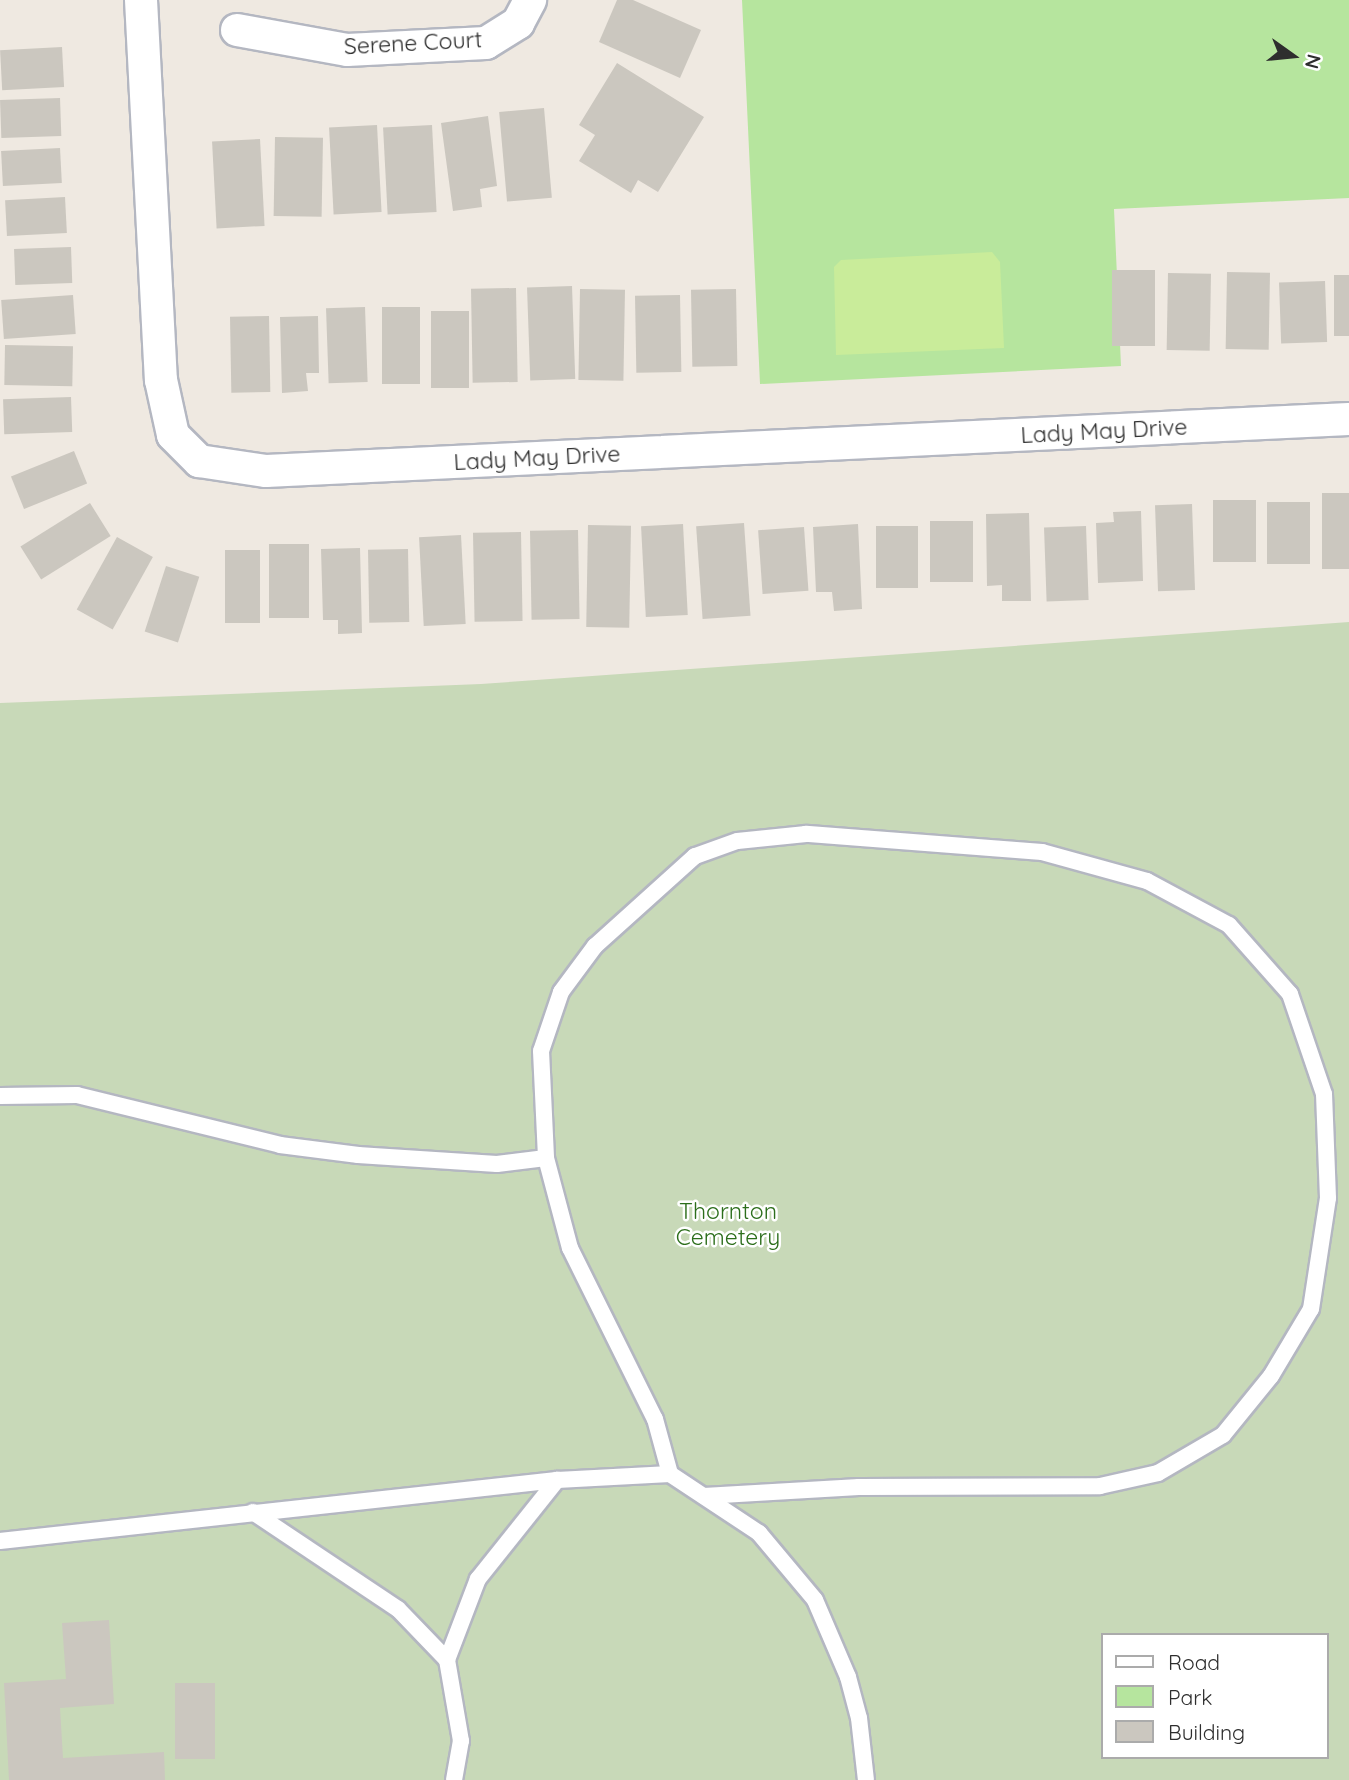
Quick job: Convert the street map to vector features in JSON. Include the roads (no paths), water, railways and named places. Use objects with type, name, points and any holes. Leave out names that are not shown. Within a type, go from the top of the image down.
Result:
[{"type":"street","name":"Lady May Drive","points":[[141,0],[161,380],[173,435],[199,461],[267,471],[1349,419]]},
{"type":"street","name":"Serene Court","points":[[237,30],[347,50],[486,43],[518,23],[530,0]]},
{"type":"lane","points":[[670,1475],[655,1419],[570,1248],[546,1158],[541,1051],[561,992],[594,946],[695,856],[737,841],[806,834],[1042,852],[1147,881],[1229,925],[1290,993],[1324,1094],[1328,1198],[1311,1309],[1271,1376],[1223,1435],[1158,1473],[1100,1486],[859,1487],[704,1496]]},
{"type":"lane","points":[[0,1096],[77,1095],[280,1145],[358,1155],[497,1164],[546,1158]]},
{"type":"lane","points":[[0,1541],[557,1480],[670,1475],[759,1533],[815,1600],[848,1677],[859,1718],[866,1780]]},
{"type":"lane","points":[[454,1780],[461,1741],[447,1660],[478,1579],[557,1480]]},
{"type":"lane","points":[[253,1512],[398,1609],[447,1660]]},
{"type":"park label","name":"Thornton Cemetery","points":[[728,1224]]}]
